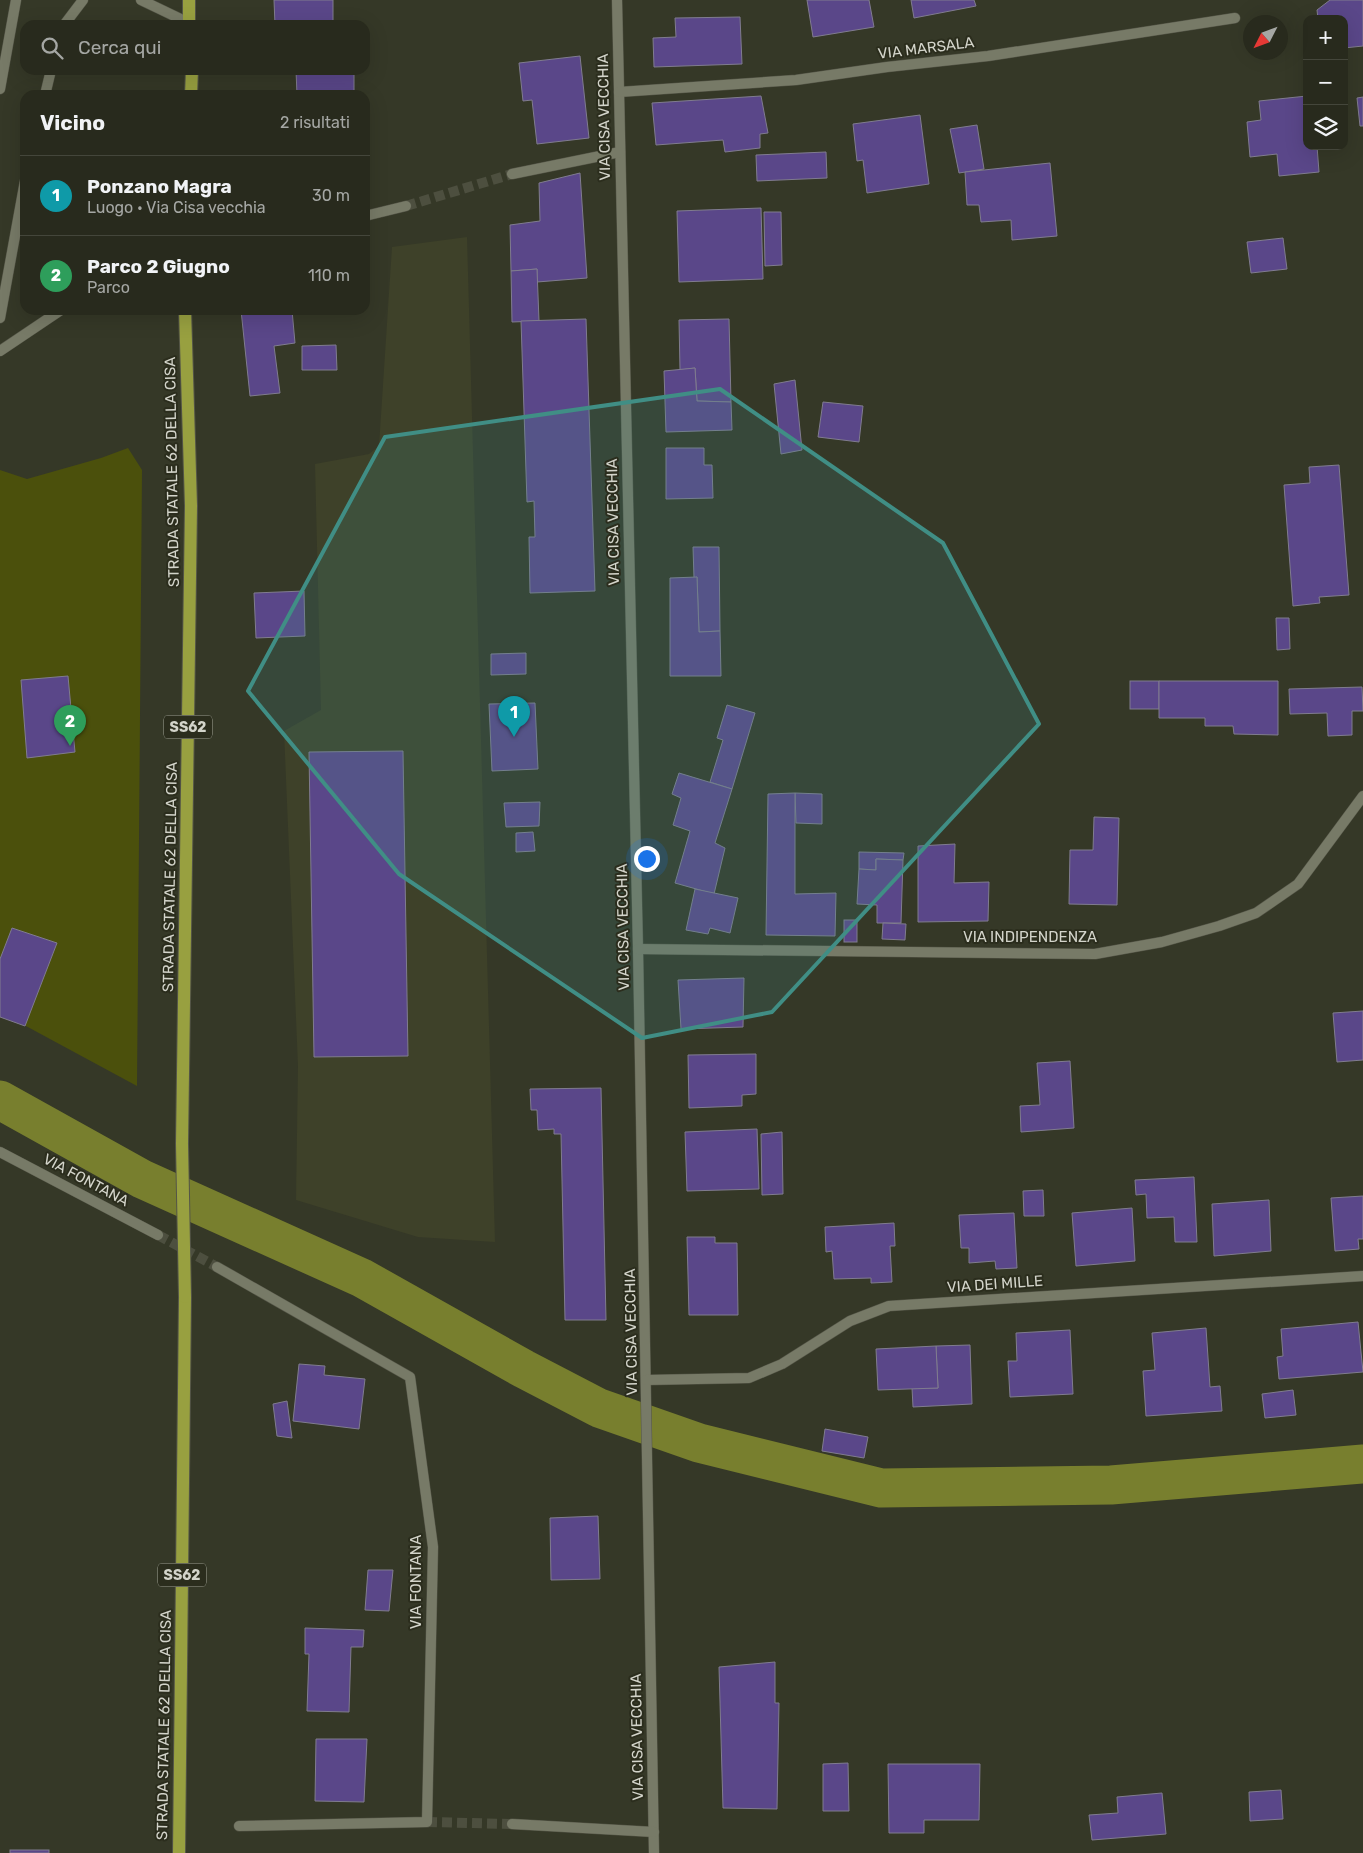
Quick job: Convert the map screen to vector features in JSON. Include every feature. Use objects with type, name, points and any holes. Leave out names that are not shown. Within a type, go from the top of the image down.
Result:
[{"type":"main road","points":[[189,0],[189,20]]},
{"type":"main road","points":[[191,90],[192,75]]},
{"type":"main road","name":"STRADA STATALE 62 DELLA CISA","points":[[179,1853],[185,1297],[182,1144],[191,506],[185,315]]},
{"type":"street","points":[[0,89],[16,0]]},
{"type":"street","points":[[68,20],[83,0]]},
{"type":"street","points":[[141,0],[181,20]]},
{"type":"street","name":"VIA CISA VECCHIA","points":[[617,0],[638,949],[654,1853]]},
{"type":"street","name":"VIA MARSALA","points":[[619,92],[796,80],[887,67],[988,56],[1235,18]]},
{"type":"street","points":[[47,90],[50,75]]},
{"type":"street","points":[[512,174],[620,152]]},
{"type":"street","points":[[370,215],[406,206]]},
{"type":"street","points":[[0,318],[20,208]]},
{"type":"street","points":[[0,351],[53,315]]},
{"type":"street","name":"VIA INDIPENDENZA","points":[[638,949],[1095,954],[1162,942],[1219,926],[1256,913],[1298,884],[1363,796]]},
{"type":"street","name":"VIA FONTANA","points":[[0,1152],[158,1235]]},
{"type":"street","name":"VIA FONTANA","points":[[217,1267],[410,1377],[433,1547],[427,1822],[239,1826]]},
{"type":"street","name":"VIA DEI MILLE","points":[[646,1380],[749,1378],[782,1364],[850,1321],[889,1306],[1363,1276]]},
{"type":"street","points":[[512,1824],[654,1832]]},
{"type":"highlighted area","points":[[720,389],[943,543],[1039,724],[772,1012],[642,1038],[399,874],[248,691],[385,437]]},
{"type":"shaded area","points":[[467,237],[495,1242],[418,1237],[296,1200],[298,1066],[284,731],[321,710],[315,464],[369,454],[379,446],[392,247]]},
{"type":"green space","points":[[128,448],[142,470],[137,1086],[0,1012],[0,470],[27,479],[101,458]]},
{"type":"building","points":[[274,0],[333,0],[333,20],[275,20]]},
{"type":"building","points":[[807,0],[869,0],[874,27],[813,37]]},
{"type":"building","points":[[911,0],[974,0],[976,6],[914,18]]},
{"type":"building","points":[[1330,0],[1363,0],[1363,46],[1348,48],[1348,15],[1318,15],[1317,10]]},
{"type":"building","points":[[740,17],[742,64],[654,67],[653,38],[676,37],[675,18]]},
{"type":"building","points":[[580,56],[589,138],[537,144],[532,100],[523,101],[519,63]]},
{"type":"building","points":[[296,75],[354,75],[354,90],[297,90]]},
{"type":"building","points":[[761,96],[768,133],[760,134],[760,148],[725,152],[723,140],[656,145],[652,103]]},
{"type":"building","points":[[1303,96],[1303,150],[1317,150],[1319,172],[1279,176],[1277,154],[1250,157],[1247,122],[1261,120],[1259,101]]},
{"type":"building","points":[[1363,97],[1363,126],[1360,126],[1357,98]]},
{"type":"building","points":[[920,115],[929,184],[867,193],[863,160],[857,161],[853,124]]},
{"type":"building","points":[[977,125],[984,169],[959,173],[950,129]]},
{"type":"building","points":[[826,152],[827,178],[757,181],[756,155]]},
{"type":"building","points":[[1050,163],[1057,236],[1012,240],[1011,220],[981,222],[979,205],[967,205],[965,172]]},
{"type":"building","points":[[580,173],[587,278],[537,282],[537,269],[511,271],[510,225],[540,221],[539,183]]},
{"type":"building","points":[[761,208],[763,279],[679,282],[677,211]]},
{"type":"building","points":[[764,212],[781,212],[782,265],[765,266]]},
{"type":"building","points":[[1283,238],[1287,269],[1251,273],[1247,242]]},
{"type":"building","points":[[537,269],[539,321],[512,322],[511,271]]},
{"type":"building","points":[[242,315],[292,315],[295,343],[274,346],[280,393],[250,396]]},
{"type":"building","points":[[586,319],[595,591],[530,593],[529,537],[535,537],[534,501],[527,502],[521,321]]},
{"type":"building","points":[[729,319],[731,402],[697,401],[695,368],[680,370],[679,320]]},
{"type":"building","points":[[336,345],[337,370],[302,370],[302,346]]},
{"type":"building","points":[[695,368],[697,401],[731,402],[732,430],[666,432],[664,371]]},
{"type":"building","points":[[795,380],[802,450],[781,454],[774,384]]},
{"type":"building","points":[[823,402],[863,406],[859,442],[818,437]]},
{"type":"building","points":[[666,448],[704,448],[704,465],[712,465],[713,498],[666,499]]},
{"type":"building","points":[[1339,465],[1349,595],[1319,597],[1320,603],[1293,606],[1284,485],[1310,483],[1309,467]]},
{"type":"building","points":[[693,547],[719,547],[720,631],[699,632],[697,577],[694,578]]},
{"type":"building","points":[[697,577],[699,632],[720,631],[721,676],[670,676],[670,578]]},
{"type":"building","points":[[304,591],[305,636],[256,638],[254,593]]},
{"type":"building","points":[[1276,618],[1289,618],[1290,649],[1277,650]]},
{"type":"building","points":[[526,653],[526,674],[491,675],[491,654]]},
{"type":"building","points":[[68,676],[75,752],[27,758],[21,680]]},
{"type":"building","points":[[1130,681],[1159,681],[1159,709],[1130,709]]},
{"type":"building","points":[[1159,681],[1278,681],[1278,735],[1234,734],[1233,726],[1205,726],[1205,718],[1159,718]]},
{"type":"building","points":[[1362,687],[1363,711],[1352,711],[1352,735],[1328,736],[1327,713],[1290,714],[1289,689]]},
{"type":"building","points":[[535,703],[538,769],[492,771],[489,704]]},
{"type":"building","points":[[727,705],[755,713],[732,789],[710,782],[723,740],[717,738]]},
{"type":"building","points":[[403,751],[408,1056],[314,1057],[309,752]]},
{"type":"building","points":[[679,773],[732,789],[715,843],[725,848],[714,894],[675,883],[690,831],[673,825],[681,798],[672,794]]},
{"type":"building","points":[[795,793],[822,794],[822,824],[796,823]]},
{"type":"building","points":[[795,793],[795,894],[836,893],[835,936],[766,935],[768,794]]},
{"type":"building","points":[[540,802],[539,826],[506,827],[504,803]]},
{"type":"building","points":[[1094,817],[1119,818],[1117,905],[1069,904],[1070,850],[1093,850]]},
{"type":"building","points":[[533,832],[535,851],[516,852],[516,833]]},
{"type":"building","points":[[955,844],[954,883],[989,882],[988,921],[918,922],[918,846]]},
{"type":"building","points":[[859,852],[904,853],[903,860],[876,859],[876,870],[859,869]]},
{"type":"building","points":[[876,859],[903,860],[901,923],[877,923],[877,905],[857,904],[859,869],[876,870]]},
{"type":"building","points":[[695,889],[738,898],[730,933],[710,928],[708,934],[686,930]]},
{"type":"building","points":[[844,920],[857,920],[857,942],[844,942]]},
{"type":"building","points":[[883,923],[906,924],[905,940],[882,939]]},
{"type":"building","points":[[12,928],[57,943],[25,1026],[0,1017],[0,959]]},
{"type":"building","points":[[744,978],[743,1027],[681,1029],[678,980]]},
{"type":"building","points":[[1363,1011],[1363,1060],[1337,1062],[1333,1013]]},
{"type":"building","points":[[756,1054],[756,1094],[742,1095],[742,1106],[689,1108],[688,1055]]},
{"type":"building","points":[[1070,1061],[1074,1128],[1021,1132],[1020,1106],[1040,1105],[1037,1063]]},
{"type":"building","points":[[601,1088],[606,1320],[565,1320],[561,1134],[554,1134],[554,1129],[538,1130],[537,1110],[531,1110],[530,1089]]},
{"type":"building","points":[[757,1129],[759,1189],[687,1191],[685,1132]]},
{"type":"building","points":[[782,1132],[783,1194],[762,1195],[761,1134]]},
{"type":"building","points":[[1194,1177],[1197,1242],[1175,1242],[1174,1217],[1147,1218],[1146,1194],[1136,1195],[1135,1180]]},
{"type":"building","points":[[1043,1190],[1044,1216],[1024,1216],[1023,1191]]},
{"type":"building","points":[[1363,1196],[1363,1239],[1358,1239],[1359,1249],[1335,1251],[1331,1198]]},
{"type":"building","points":[[1269,1200],[1271,1251],[1214,1256],[1212,1204]]},
{"type":"building","points":[[1132,1208],[1135,1261],[1076,1266],[1072,1213]]},
{"type":"building","points":[[1014,1213],[1017,1268],[996,1269],[995,1261],[969,1263],[969,1248],[961,1248],[959,1215]]},
{"type":"building","points":[[894,1223],[895,1246],[890,1246],[892,1282],[871,1283],[871,1278],[834,1279],[832,1251],[826,1252],[825,1227]]},
{"type":"building","points":[[687,1237],[715,1237],[715,1243],[737,1243],[738,1315],[689,1315]]},
{"type":"building","points":[[1358,1322],[1363,1372],[1279,1379],[1277,1357],[1283,1356],[1281,1329]]},
{"type":"building","points":[[1206,1328],[1210,1387],[1220,1386],[1222,1411],[1146,1416],[1143,1371],[1155,1370],[1152,1333]]},
{"type":"building","points":[[1070,1330],[1073,1394],[1010,1397],[1008,1361],[1017,1361],[1016,1333]]},
{"type":"building","points":[[970,1345],[972,1404],[913,1407],[912,1388],[938,1388],[936,1346]]},
{"type":"building","points":[[936,1346],[938,1388],[878,1390],[876,1349]]},
{"type":"building","points":[[299,1364],[325,1366],[324,1375],[365,1379],[359,1429],[293,1421]]},
{"type":"building","points":[[1293,1390],[1296,1415],[1265,1418],[1262,1394]]},
{"type":"building","points":[[287,1401],[292,1438],[277,1436],[273,1404]]},
{"type":"building","points":[[825,1429],[868,1437],[864,1458],[822,1451]]},
{"type":"building","points":[[598,1516],[600,1579],[551,1580],[550,1518]]},
{"type":"building","points":[[368,1570],[393,1570],[389,1611],[365,1610]]},
{"type":"building","points":[[305,1628],[364,1630],[363,1647],[351,1647],[349,1712],[307,1711],[309,1654],[305,1654]]},
{"type":"building","points":[[775,1662],[775,1703],[779,1703],[777,1809],[723,1808],[719,1667]]},
{"type":"building","points":[[316,1739],[367,1739],[364,1802],[315,1801]]},
{"type":"building","points":[[848,1763],[849,1811],[823,1811],[823,1764]]},
{"type":"building","points":[[888,1764],[980,1764],[979,1820],[924,1820],[924,1833],[889,1833]]},
{"type":"building","points":[[1281,1790],[1283,1819],[1250,1821],[1249,1792]]},
{"type":"building","points":[[1162,1793],[1166,1834],[1092,1840],[1089,1815],[1118,1813],[1117,1797]]},
{"type":"building","points":[[10,1850],[49,1850],[49,1853],[10,1853]]},
{"type":"waterway","points":[[0,1100],[142,1179],[362,1278],[524,1369],[599,1408],[699,1443],[881,1488],[1111,1485],[1363,1464]]},
{"type":"tunnel","points":[[406,206],[512,174]]},
{"type":"tunnel","points":[[158,1235],[217,1267]]},
{"type":"tunnel","points":[[427,1822],[512,1824]]},
{"type":"place","name":"Ponzano Magra","points":[[514,737]]},
{"type":"place","name":"Parco 2 Giugno","points":[[70,746]]}]
